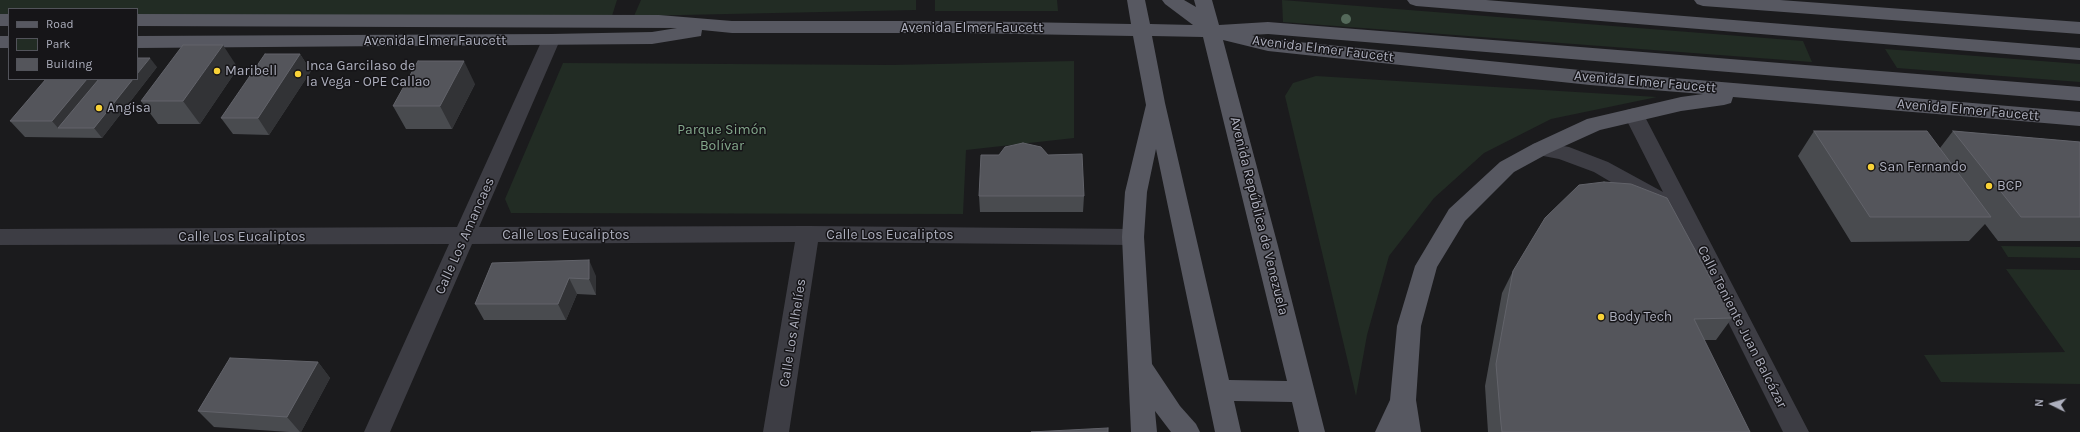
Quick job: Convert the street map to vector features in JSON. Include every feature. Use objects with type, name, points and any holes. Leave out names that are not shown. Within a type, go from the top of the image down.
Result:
[{"type":"main road","points":[[1136,0],[1155,103],[1220,390],[1228,432]]},
{"type":"main road","points":[[1171,0],[1189,11],[1212,31]]},
{"type":"main road","name":"Avenida República de Venezuela","points":[[1203,0],[1312,432]]},
{"type":"main road","points":[[1416,0],[2080,54]]},
{"type":"main road","points":[[1688,0],[1743,26]]},
{"type":"main road","points":[[1703,0],[1808,4],[2080,28]]},
{"type":"main road","name":"Avenida Elmer Faucett","points":[[138,20],[659,21],[732,27],[1141,29],[1212,31],[1268,28],[2080,94]]},
{"type":"main road","points":[[1976,45],[2009,22]]},
{"type":"main road","name":"Avenida Elmer Faucett","points":[[138,42],[551,40],[652,38],[732,27]]},
{"type":"main road","name":"Avenida Elmer Faucett","points":[[1212,31],[1268,45],[1590,78],[2080,120]]},
{"type":"main road","points":[[1408,432],[1403,400],[1409,326],[1426,266],[1457,215],[1507,167],[1540,149],[1594,124],[1681,104],[1761,92]]},
{"type":"main road","points":[[1144,432],[1133,237],[1136,192],[1155,103]]},
{"type":"main road","points":[[1139,363],[1171,414],[1187,432]]},
{"type":"main road","points":[[1220,390],[1303,392]]},
{"type":"main road","points":[[1388,432],[1403,400]]},
{"type":"street","name":"Calle Los Amancaes","points":[[377,432],[551,40]]},
{"type":"street","name":"Calle Teniente Juan Balcázar","points":[[1634,115],[1796,432]]},
{"type":"street","name":"Calle Teniente Juan Balcázar","points":[[1540,149],[1562,152],[1601,167],[1653,195],[1670,206],[1687,221]]},
{"type":"street","name":"Calle Los Eucaliptos","points":[[0,238],[808,234],[1133,237]]},
{"type":"street","name":"Calle Los Alhelíes","points":[[776,432],[808,234]]},
{"type":"green space","points":[[0,0],[617,0],[611,19],[138,18],[138,8],[8,8],[8,18],[0,18]]},
{"type":"green space","points":[[641,0],[916,0],[916,10],[634,16]]},
{"type":"green space","points":[[935,0],[1057,0],[1058,11],[935,11]]},
{"type":"green space","points":[[1282,0],[1803,41],[1812,62],[1283,22]]},
{"type":"green space","points":[[1885,49],[2080,64],[2080,82],[1897,68]]},
{"type":"green space","name":"Parque Simón Bolívar","points":[[1074,61],[1074,138],[966,150],[963,214],[511,213],[505,199],[563,63],[892,65]]},
{"type":"green space","points":[[1316,76],[1657,97],[1551,119],[1484,153],[1434,198],[1389,256],[1367,335],[1356,396],[1285,96],[1293,83]]},
{"type":"green space","points":[[2001,246],[2080,247],[2080,258],[2008,257]]},
{"type":"green space","points":[[2006,269],[2080,270],[2080,384],[1941,382],[1924,355],[2065,352]]},
{"type":"building","points":[[183,45],[223,45],[183,101],[141,101]]},
{"type":"building","points":[[265,54],[300,54],[258,118],[221,118]]},
{"type":"building","points":[[138,58],[150,58],[138,73]]},
{"type":"building","points":[[418,61],[464,61],[440,106],[393,106]]},
{"type":"building","points":[[45,80],[86,80],[52,121],[10,121]]},
{"type":"building","points":[[98,80],[132,80],[94,128],[58,128]]},
{"type":"building","points":[[1814,131],[1927,131],[1991,217],[1870,217]]},
{"type":"building","points":[[1953,131],[2080,142],[2080,217],[2021,217]]},
{"type":"building","points":[[1023,143],[1041,147],[1048,155],[1082,154],[1084,196],[979,196],[981,155],[999,155],[1005,147]]},
{"type":"building","name":"Body Tech","points":[[1604,182],[1631,184],[1667,198],[1732,318],[1694,319],[1750,432],[1502,432],[1496,364],[1513,271],[1545,218],[1579,185]]},
{"type":"building","points":[[589,260],[589,279],[569,278],[558,304],[475,304],[492,263]]},
{"type":"building","points":[[230,358],[318,362],[287,417],[198,411]]},
{"type":"building","points":[[1108,428],[1108,432],[1031,432]]},
{"type":"place","name":"Maribell","points":[[217,71]]},
{"type":"place","name":"Inca Garcilaso de la Vega - OPE Callao","points":[[298,74]]},
{"type":"place","name":"Angisa","points":[[99,108]]},
{"type":"place","name":"San Fernando","points":[[1871,167]]},
{"type":"place","name":"BCP","points":[[1989,186]]},
{"type":"place","name":"Body Tech","points":[[1601,317]]}]
